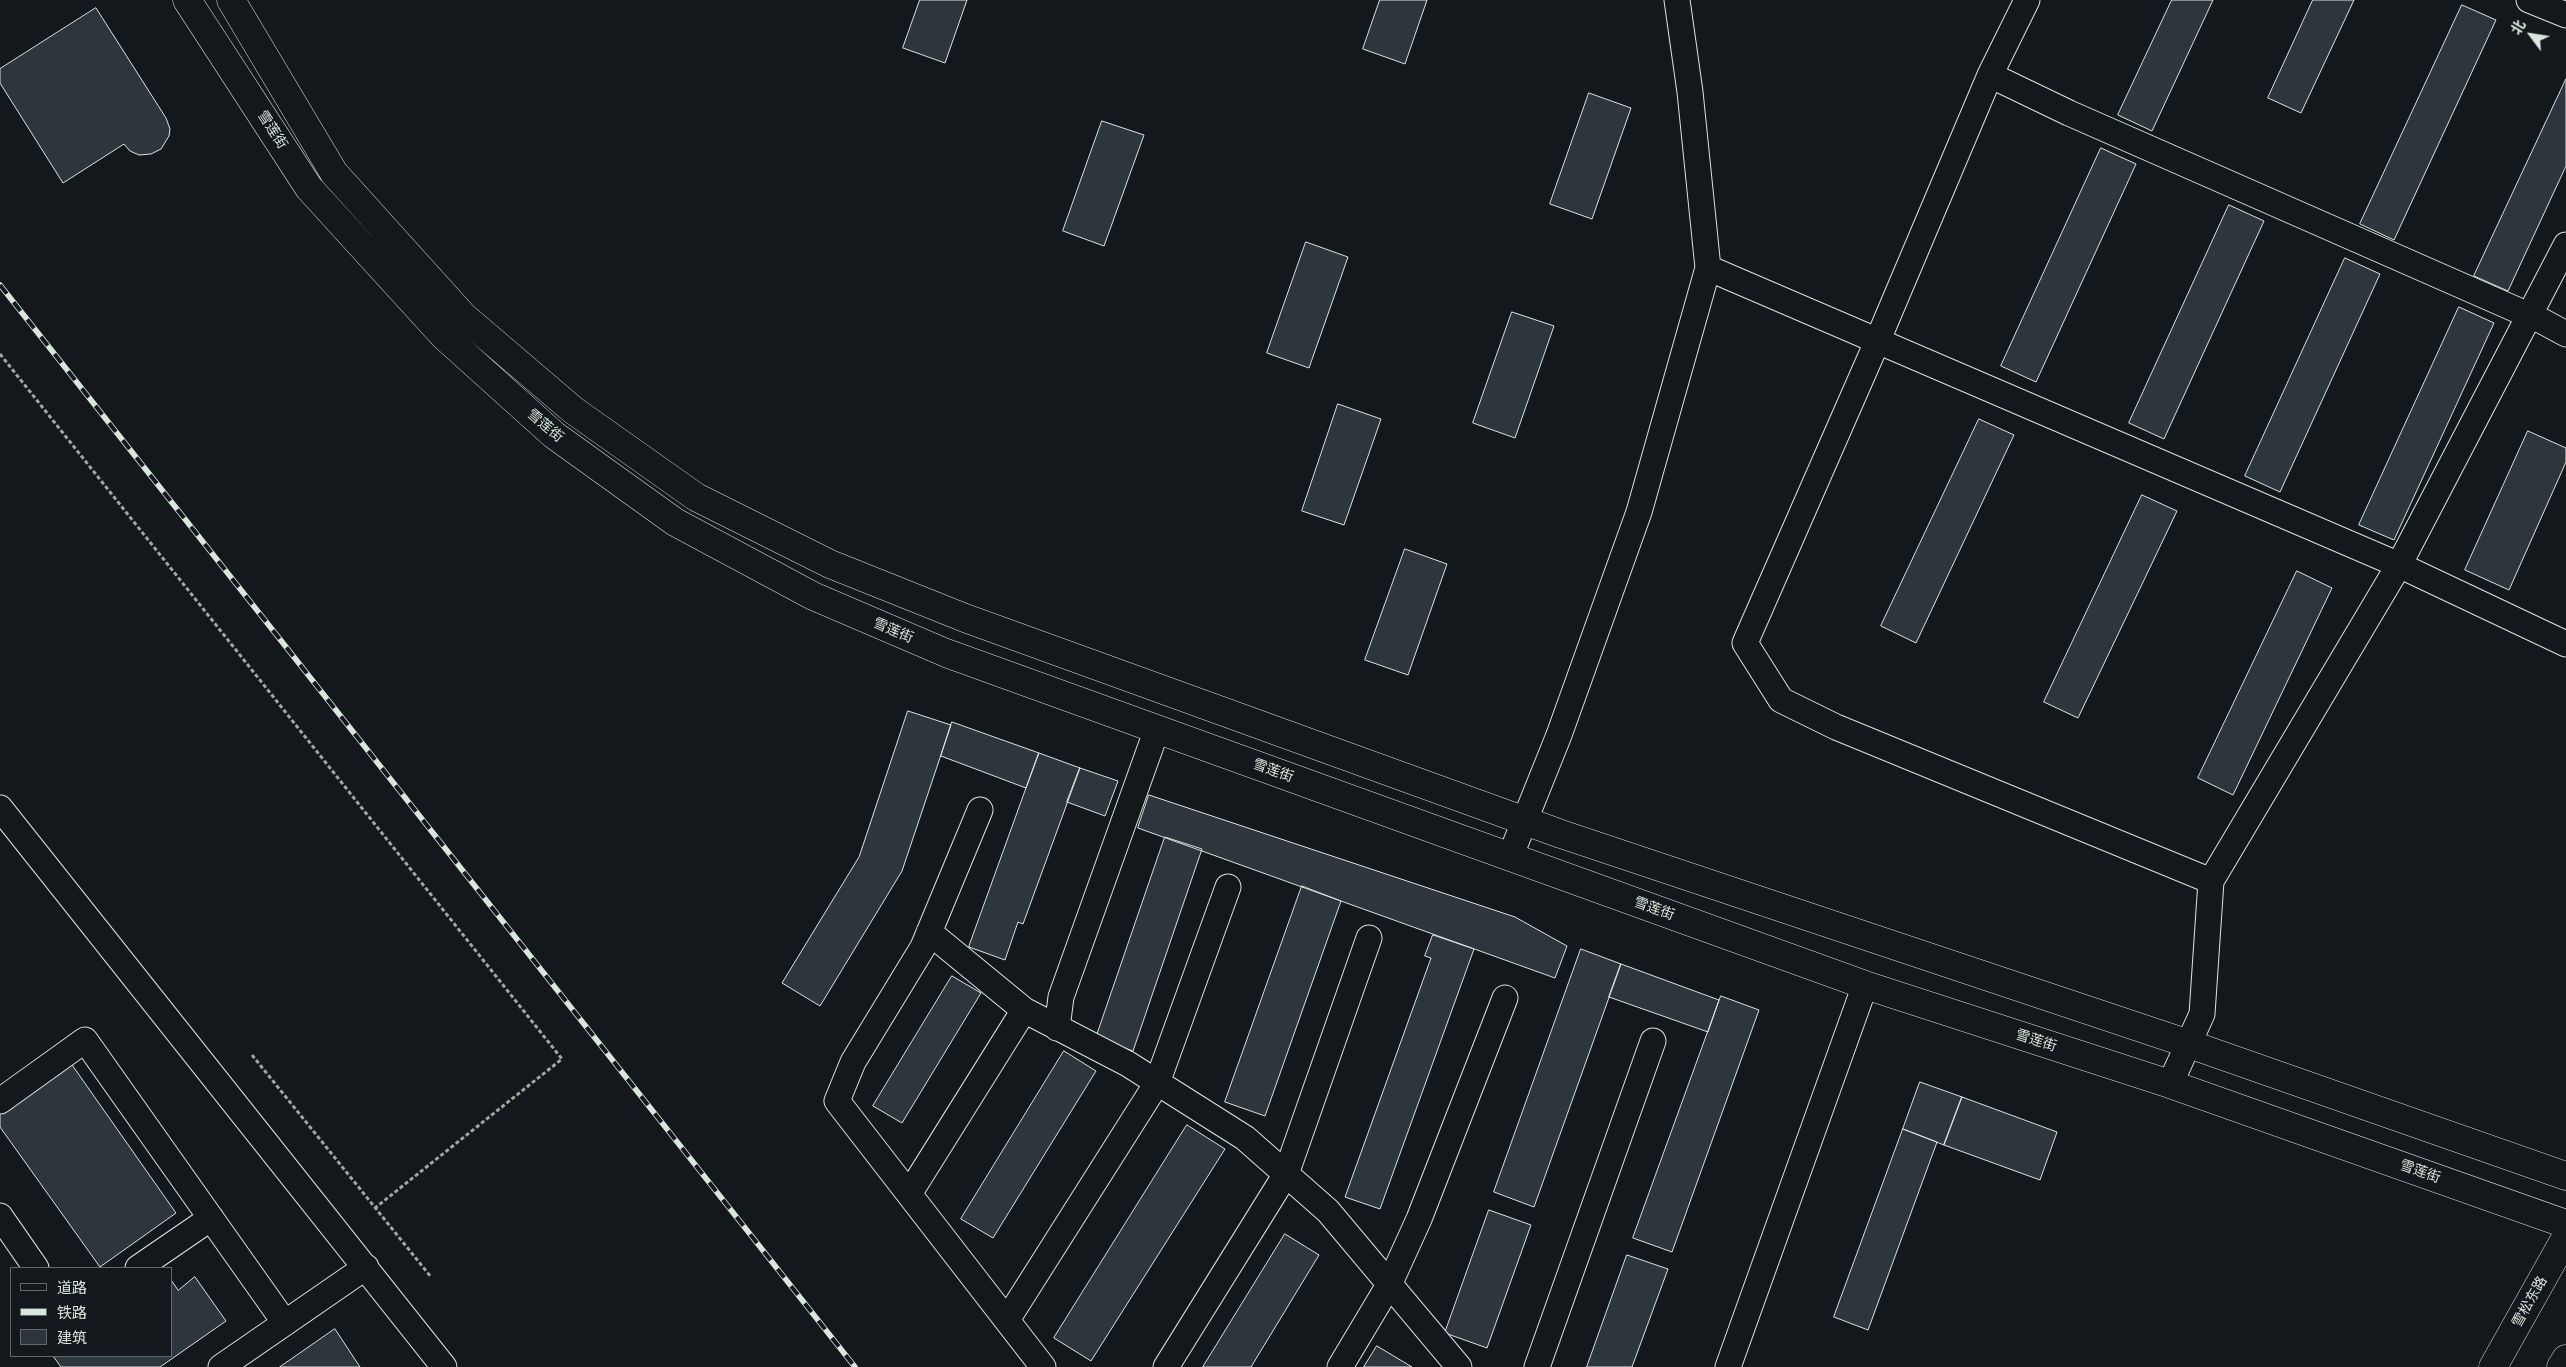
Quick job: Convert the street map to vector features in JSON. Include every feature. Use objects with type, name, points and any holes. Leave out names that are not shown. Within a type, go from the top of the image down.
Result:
[{"type":"main road","name":"雪莲街","points":[[187,0],[309,188],[444,336],[554,435],[674,522],[812,596],[946,653],[1865,985],[2170,1084],[2566,1224]]},
{"type":"main road","points":[[231,0],[334,173],[463,316],[573,410],[696,496],[830,564],[956,614],[1524,821],[2189,1044],[2566,1176]]},
{"type":"main road","name":"雪松东路","points":[[2493,1367],[2566,1237]]},
{"type":"main road","points":[[2561,1367],[2566,1359]]},
{"type":"street","points":[[1510,857],[1559,735],[1639,512],[1708,268],[1690,92],[1678,0]]},
{"type":"street","points":[[2027,0],[1990,75],[1877,342],[1745,643],[1782,700],[1789,704],[1836,727],[2212,881]]},
{"type":"street","points":[[2529,0],[2566,15]]},
{"type":"street","points":[[1990,75],[2069,113],[2530,316],[2566,334]]},
{"type":"street","points":[[2170,1084],[2202,1014],[2212,881],[2399,565],[2566,246]]},
{"type":"street","points":[[1708,268],[2399,565],[2566,644]]},
{"type":"street","points":[[1057,1028],[1061,997],[1157,729]]},
{"type":"street","points":[[0,808],[444,1367]]},
{"type":"street","points":[[980,810],[923,947],[853,1062],[837,1101],[1044,1367]]},
{"type":"street","points":[[1007,1320],[1158,1083],[1228,887]]},
{"type":"street","points":[[930,932],[1024,1010],[1128,1064],[1244,1138],[1328,1211],[1459,1367]]},
{"type":"street","points":[[1166,1367],[1286,1174],[1369,938]]},
{"type":"street","points":[[1728,1367],[1865,985]]},
{"type":"street","points":[[1340,1367],[1389,1284],[1419,1219],[1505,998]]},
{"type":"street","points":[[909,1194],[1024,1010]]},
{"type":"street","points":[[0,1101],[85,1040],[285,1323]]},
{"type":"street","points":[[1537,1367],[1653,1042]]},
{"type":"street","points":[[0,1216],[35,1267]]},
{"type":"street","points":[[139,1267],[210,1218]]},
{"type":"street","points":[[221,1367],[366,1267]]},
{"type":"path","points":[[0,354],[562,1059],[375,1208]]},
{"type":"path","points":[[252,1055],[431,1277]]},
{"type":"building","points":[[920,0],[967,0],[945,63],[903,48]]},
{"type":"building","points":[[1380,0],[1427,0],[1405,64],[1363,49]]},
{"type":"building","points":[[2172,0],[2213,0],[2152,131],[2118,115]]},
{"type":"building","points":[[2313,0],[2354,0],[2301,113],[2268,98]]},
{"type":"building","points":[[2462,5],[2496,20],[2394,240],[2360,224]]},
{"type":"building","points":[[96,8],[166,118],[170,129],[169,136],[161,149],[151,154],[139,155],[130,151],[124,144],[63,183],[0,83],[0,69]]},
{"type":"building","points":[[2566,79],[2566,166],[2508,291],[2474,276]]},
{"type":"building","points":[[1589,93],[1631,108],[1592,219],[1550,204]]},
{"type":"building","points":[[1102,121],[1144,135],[1104,246],[1063,231]]},
{"type":"building","points":[[2101,148],[2136,164],[2036,382],[2001,366]]},
{"type":"building","points":[[2229,205],[2264,221],[2164,439],[2129,423]]},
{"type":"building","points":[[1306,242],[1348,257],[1309,368],[1267,353]]},
{"type":"building","points":[[2345,258],[2380,274],[2280,492],[2245,476]]},
{"type":"building","points":[[2459,307],[2494,323],[2394,540],[2359,525]]},
{"type":"building","points":[[1512,312],[1554,326],[1515,438],[1473,423]]},
{"type":"building","points":[[1338,404],[1381,419],[1344,525],[1302,511]]},
{"type":"building","points":[[1979,419],[2014,435],[1916,643],[1881,626]]},
{"type":"building","points":[[2528,431],[2566,448],[2566,462],[2509,590],[2465,570]]},
{"type":"building","points":[[2142,495],[2177,511],[2078,718],[2044,702]]},
{"type":"building","points":[[1405,549],[1447,564],[1408,675],[1365,660]]},
{"type":"building","points":[[2297,571],[2332,588],[2233,795],[2198,778]]},
{"type":"building","points":[[908,711],[951,725],[902,871],[820,1006],[782,983],[859,857]]},
{"type":"building","points":[[952,722],[1039,753],[1026,788],[941,756]]},
{"type":"building","points":[[1039,753],[1080,768],[1023,924],[1018,922],[1005,960],[969,947]]},
{"type":"building","points":[[1080,768],[1118,781],[1105,816],[1067,802]]},
{"type":"building","points":[[1149,795],[1515,917],[1567,946],[1555,978],[1138,828]]},
{"type":"building","points":[[1165,837],[1202,849],[1133,1051],[1096,1038]]},
{"type":"building","points":[[1302,886],[1341,901],[1265,1116],[1225,1102]]},
{"type":"building","points":[[1433,935],[1474,949],[1380,1209],[1345,1197],[1431,958],[1425,956]]},
{"type":"building","points":[[1581,949],[1621,964],[1534,1207],[1494,1192]]},
{"type":"building","points":[[1621,964],[1719,1000],[1708,1032],[1609,997]]},
{"type":"building","points":[[952,976],[981,993],[902,1123],[873,1106]]},
{"type":"building","points":[[1721,996],[1759,1010],[1672,1252],[1633,1238]]},
{"type":"building","points":[[1064,1051],[1096,1071],[993,1238],[961,1219]]},
{"type":"building","points":[[70,1062],[176,1213],[100,1267],[0,1127],[0,1111]]},
{"type":"building","points":[[1920,1082],[1962,1097],[1944,1145],[1903,1129]]},
{"type":"building","points":[[1962,1097],[2057,1132],[2040,1180],[1944,1145]]},
{"type":"building","points":[[1187,1125],[1225,1149],[1091,1361],[1054,1338]]},
{"type":"building","points":[[1903,1129],[1937,1142],[1868,1330],[1834,1317]]},
{"type":"building","points":[[1489,1210],[1531,1225],[1487,1348],[1445,1333]]},
{"type":"building","points":[[1285,1234],[1319,1255],[1251,1367],[1203,1367]]},
{"type":"building","points":[[1627,1255],[1668,1269],[1632,1367],[1587,1367]]},
{"type":"building","points":[[195,1277],[226,1321],[160,1367],[61,1367],[54,1357],[172,1357],[172,1281],[178,1290]]},
{"type":"building","points":[[335,1329],[360,1367],[280,1367]]},
{"type":"building","points":[[1377,1346],[1412,1367],[1364,1367]]},
{"type":"railway","points":[[0,285],[855,1367]]}]
